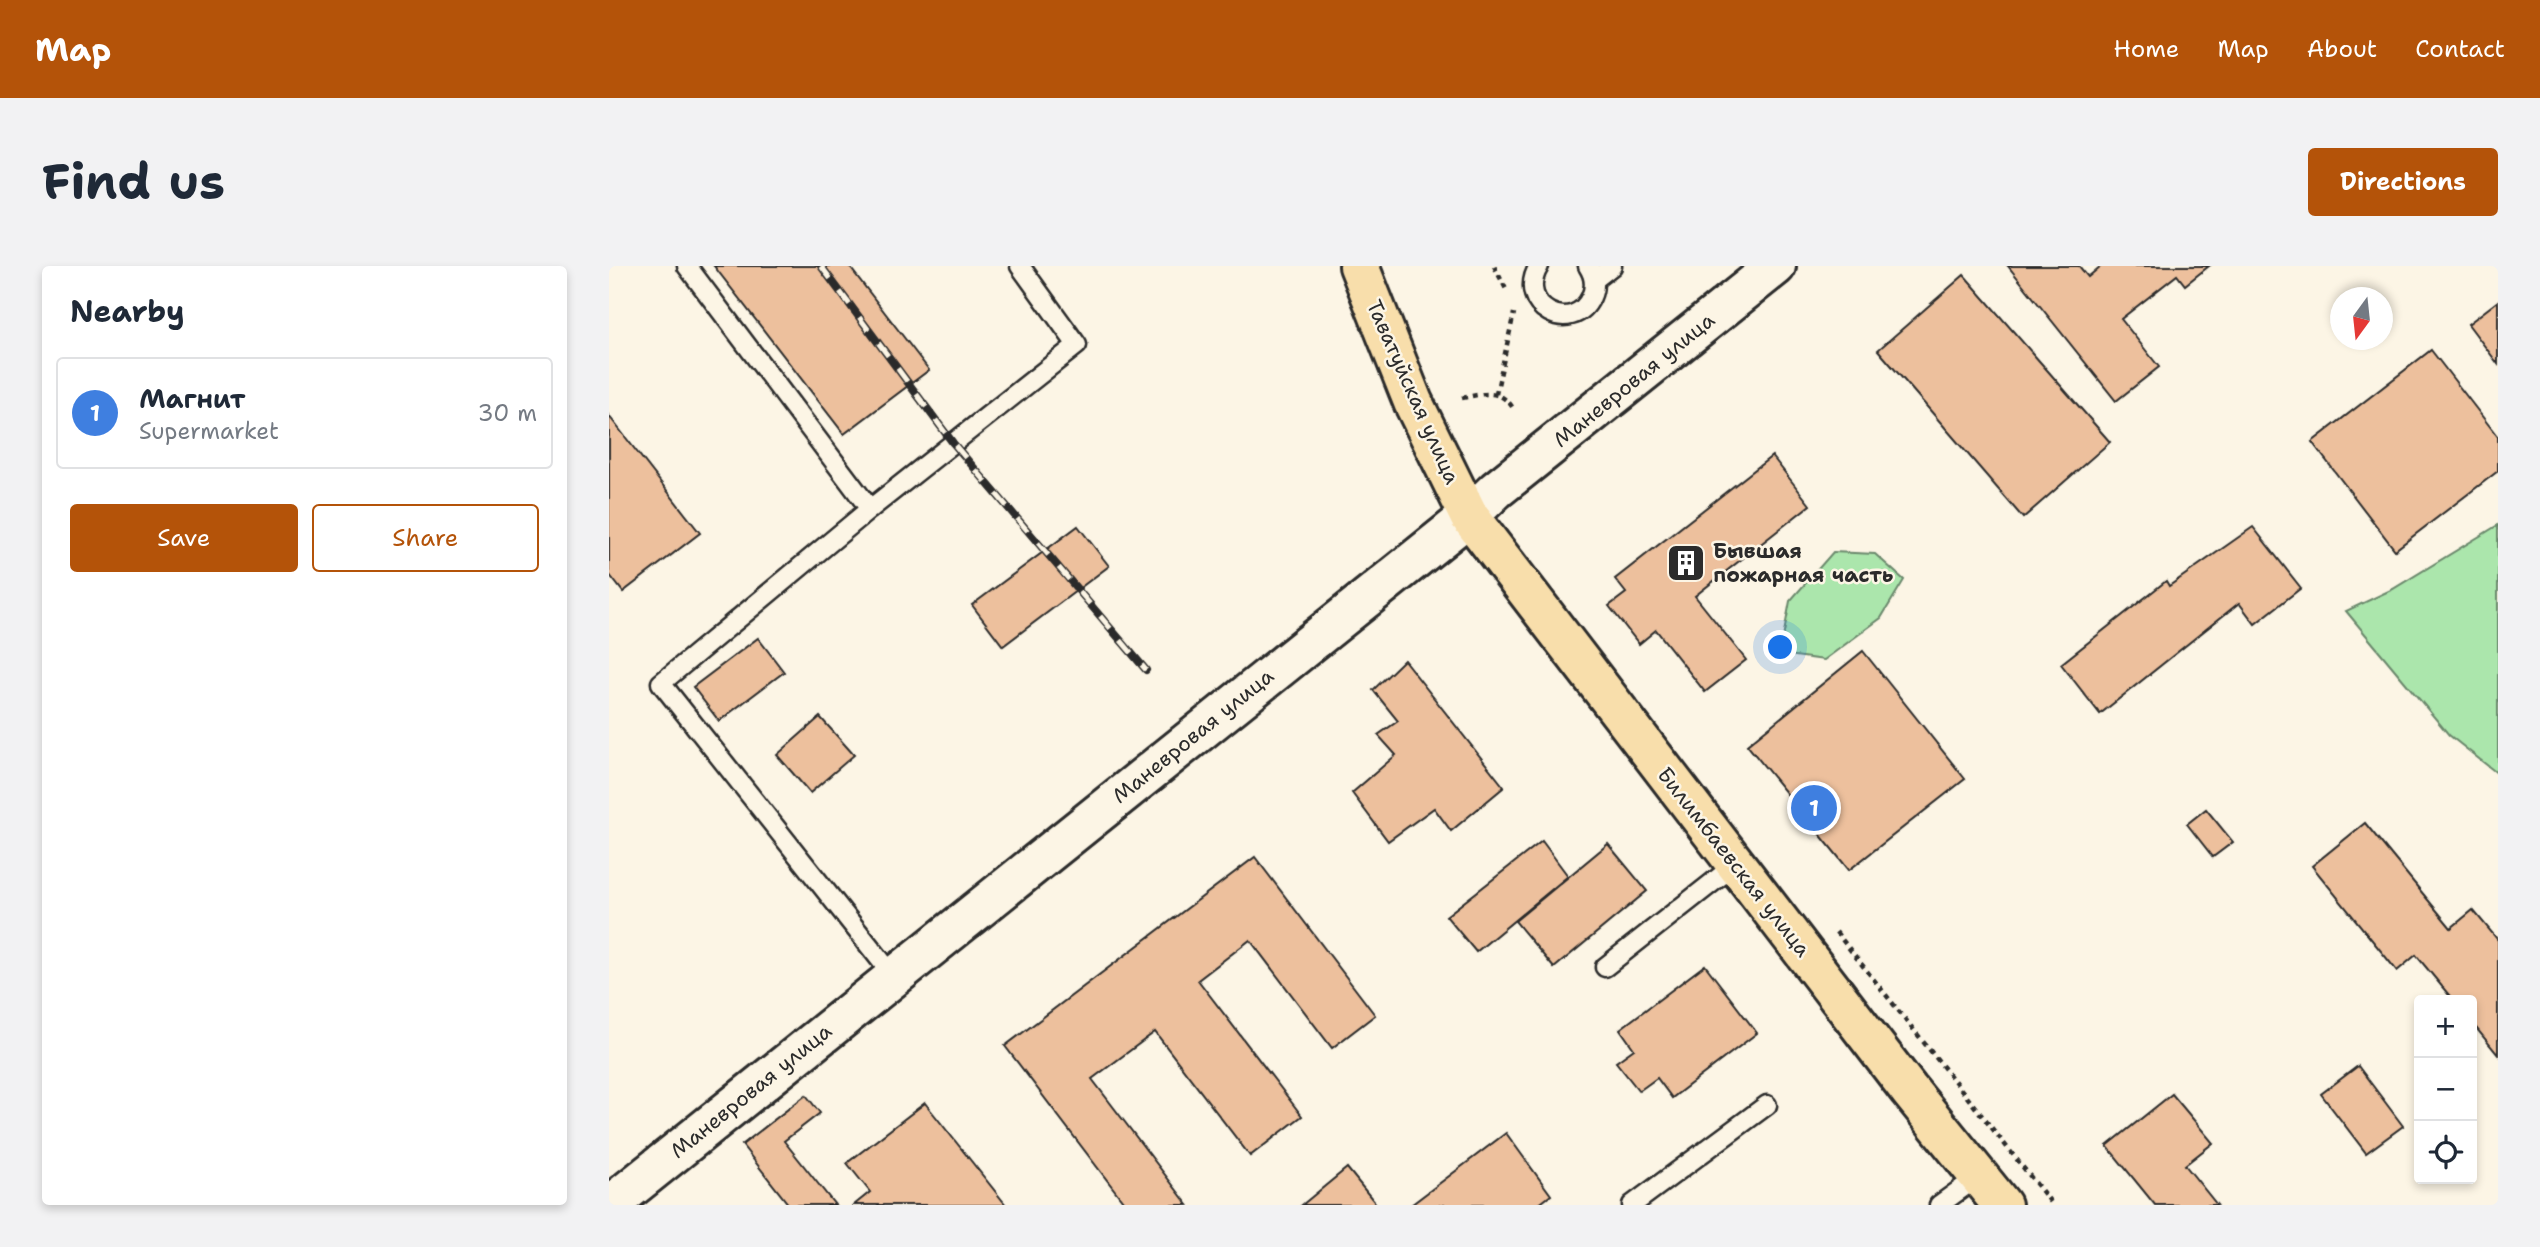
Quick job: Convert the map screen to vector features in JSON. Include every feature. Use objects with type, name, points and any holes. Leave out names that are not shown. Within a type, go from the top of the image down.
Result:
[{"type":"main road","name":"Таватуйская улица","points":[[1359,266],[1413,402],[1469,516]]},
{"type":"main road","name":"Маневровая улица","points":[[610,1205],[1469,516],[1496,490],[1776,266]]},
{"type":"main road","name":"Билимбаевская улица","points":[[1469,516],[1990,1191]]},
{"type":"lane","points":[[687,266],[870,509]]},
{"type":"lane","points":[[894,977],[661,682],[870,509],[1077,345],[1020,266]]},
{"type":"lane","points":[[1539,266],[1532,286],[1535,297],[1542,308],[1553,314],[1566,316],[1578,313],[1588,304],[1594,292],[1591,273],[1612,266]]},
{"type":"lane","points":[[1605,967],[1736,864]]},
{"type":"lane","points":[[1632,1205],[1767,1105]]},
{"type":"lane","points":[[1939,1205],[1990,1191]]},
{"type":"path","points":[[1494,266],[1510,298]]},
{"type":"path","points":[[1496,394],[1514,308]]},
{"type":"path","points":[[1462,398],[1496,394],[1509,401],[1513,408]]},
{"type":"green space","points":[[2498,525],[2498,774],[2449,735],[2346,611],[2393,589]]},
{"type":"green space","points":[[1833,552],[1875,554],[1904,580],[1881,618],[1824,660],[1780,654],[1790,601]]},
{"type":"building","points":[[714,266],[849,266],[929,370],[844,434]]},
{"type":"building","points":[[2008,266],[2079,266],[2088,277],[2101,266],[2209,266],[2185,285],[2177,275],[2121,319],[2159,367],[2116,401]]},
{"type":"building","points":[[1964,275],[2110,442],[2023,518],[1878,350]]},
{"type":"building","points":[[2498,301],[2498,364],[2468,324]]},
{"type":"building","points":[[2431,350],[2498,437],[2498,471],[2395,550],[2312,442]]},
{"type":"building","points":[[609,416],[700,533],[623,592],[609,574]]},
{"type":"building","name":"Бывшая пожарная часть","points":[[1772,456],[1810,505],[1695,596],[1746,660],[1705,692],[1656,630],[1639,644],[1609,606],[1626,593],[1615,579]]},
{"type":"building","points":[[1078,526],[1109,566],[1003,646],[972,605]]},
{"type":"building","points":[[2253,527],[2301,588],[2255,624],[2239,603],[2100,714],[2061,664],[2166,581],[2169,586]]},
{"type":"building","points":[[758,638],[784,672],[719,721],[693,687]]},
{"type":"building","points":[[1863,651],[1965,779],[1849,870],[1747,745]]},
{"type":"building","points":[[1404,660],[1504,787],[1451,831],[1434,808],[1388,841],[1352,793],[1396,755],[1378,735],[1398,721],[1373,690]]},
{"type":"building","points":[[820,717],[854,755],[810,793],[777,755]]},
{"type":"building","points":[[2206,809],[2233,842],[2213,857],[2187,824]]},
{"type":"building","points":[[2365,823],[2451,928],[2473,910],[2498,940],[2498,1055],[2477,1029],[2477,995],[2449,995],[2416,955],[2397,971],[2312,866]]},
{"type":"building","points":[[1542,841],[1568,876],[1476,952],[1446,916]]},
{"type":"building","points":[[1608,844],[1647,891],[1554,968],[1515,921]]},
{"type":"building","points":[[1255,857],[1375,1015],[1332,1048],[1250,940],[1198,980],[1302,1116],[1250,1156],[1155,1032],[1092,1079],[1188,1205],[1126,1205],[1005,1046]]},
{"type":"building","points":[[1705,965],[1757,1033],[1672,1098],[1657,1078],[1639,1091],[1616,1062],[1634,1049],[1620,1029]]},
{"type":"building","points":[[2358,1066],[2403,1126],[2366,1153],[2321,1094]]},
{"type":"building","points":[[2172,1094],[2213,1143],[2185,1165],[2217,1205],[2155,1205],[2107,1146]]},
{"type":"building","points":[[806,1095],[820,1113],[784,1141],[835,1205],[789,1205],[742,1145]]},
{"type":"building","points":[[925,1103],[1006,1205],[854,1205],[870,1192],[847,1163]]},
{"type":"building","points":[[1506,1133],[1551,1195],[1538,1205],[1411,1205]]},
{"type":"building","points":[[1347,1168],[1377,1205],[1302,1205]]},
{"type":"railway","points":[[821,266],[953,443],[1146,670]]},
{"type":"place","name":"Бывшая пожарная часть","points":[[1686,563]]},
{"type":"place","name":"Магнит","points":[[1814,808]]}]
